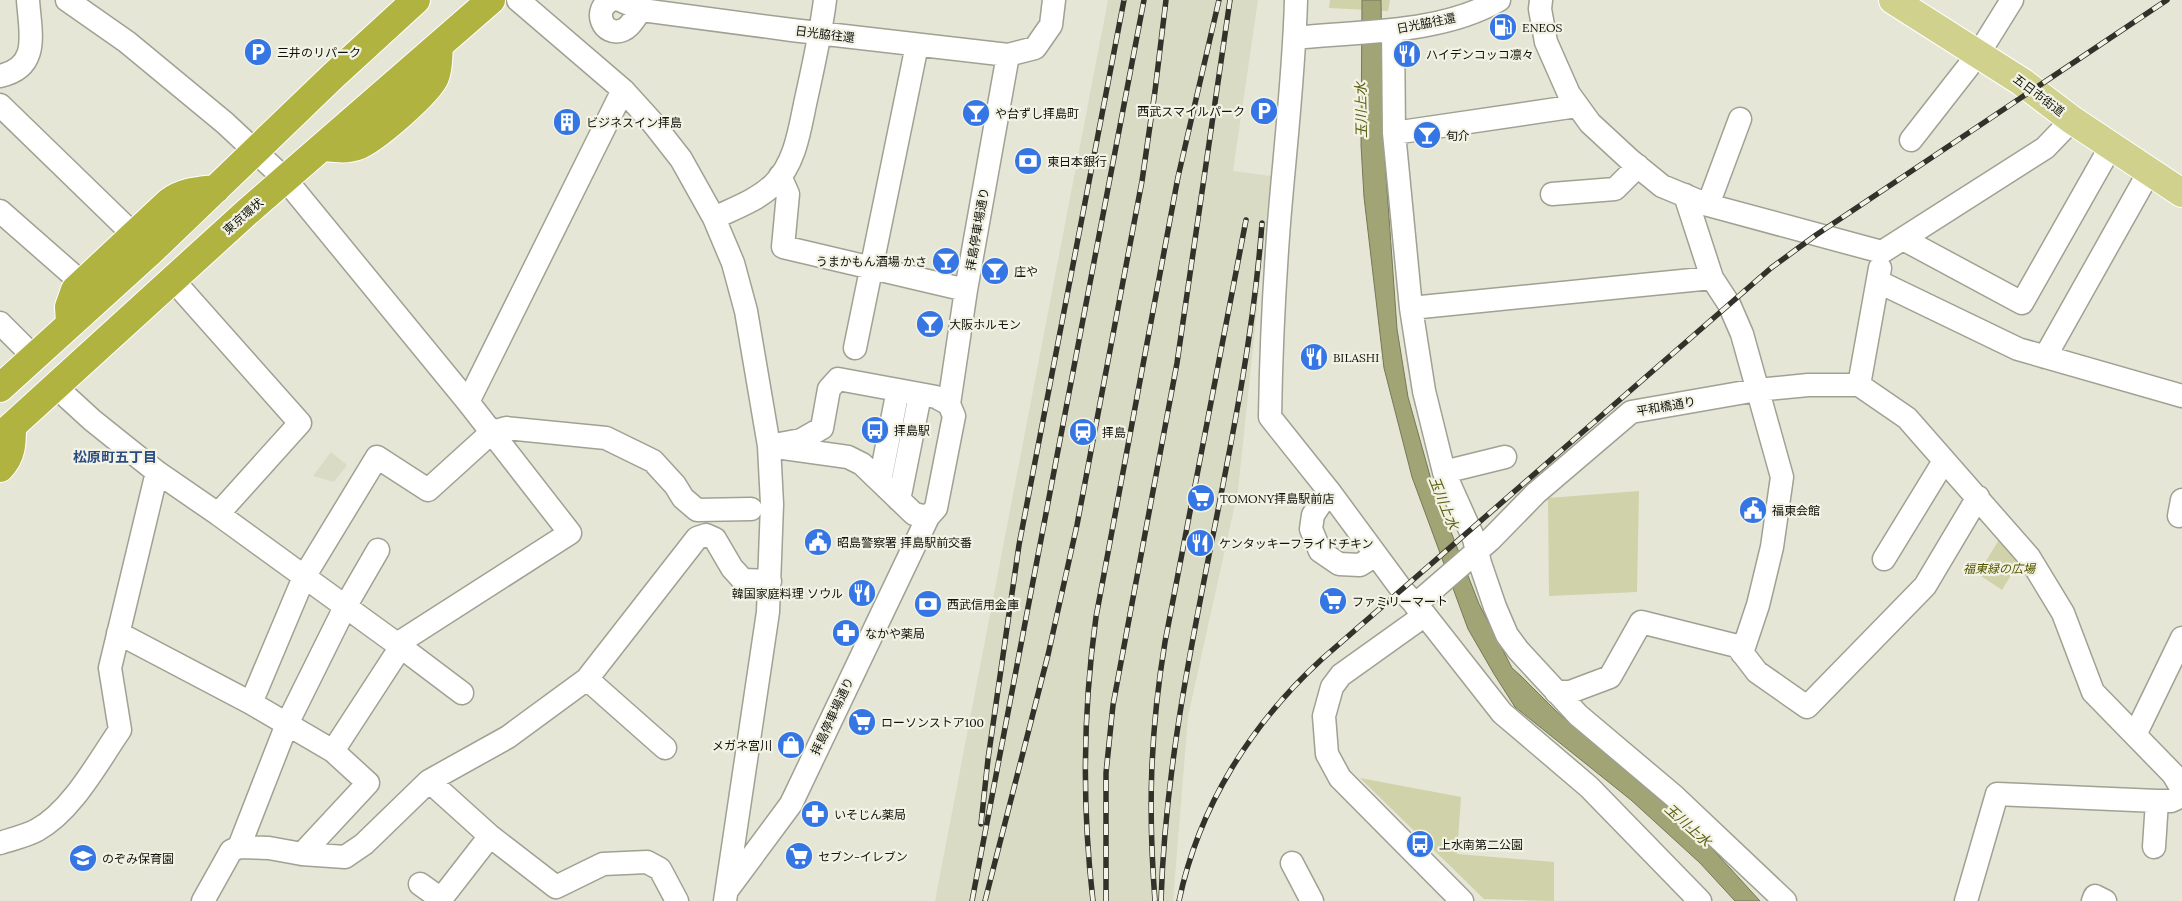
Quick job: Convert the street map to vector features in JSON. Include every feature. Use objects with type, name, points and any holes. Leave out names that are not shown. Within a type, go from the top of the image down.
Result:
[{"type":"highway","points":[[0,388],[216,189],[332,76],[416,0]]},
{"type":"highway","name":"東京環状","points":[[6,432],[323,147],[341,149],[358,146],[373,137],[421,95],[432,83],[436,75],[439,46],[491,0]]},
{"type":"highway","points":[[70,323],[71,298],[75,290],[134,235],[178,195],[187,192],[216,189]]},
{"type":"highway","points":[[0,468],[9,455],[12,444],[6,432]]},
{"type":"main road","name":"五日市街道","points":[[1893,0],[1979,53],[2022,82],[2072,120],[2182,194]]},
{"type":"street","points":[[0,76],[9,74],[22,66],[31,52],[28,0]]},
{"type":"street","points":[[67,0],[127,42],[256,151],[286,180],[468,402],[570,533],[399,646],[333,751]]},
{"type":"street","points":[[518,0],[623,90],[681,159],[714,218],[733,263],[742,295],[768,446],[772,504],[770,581],[768,612],[721,898]]},
{"type":"street","points":[[612,0],[604,6],[600,16],[604,25],[613,31],[628,27],[642,10]]},
{"type":"street","name":"日光脇往還","points":[[620,0],[642,10],[917,45],[1008,54],[1035,48],[1051,25],[1054,0]]},
{"type":"street","points":[[714,218],[754,199],[766,190],[780,176],[794,149],[820,33],[825,0]]},
{"type":"street","points":[[1296,0],[1295,38],[1271,345],[1270,417],[1330,491],[1376,555],[1502,713],[1589,787],[1700,901]]},
{"type":"street","name":"日光脇往還","points":[[1295,38],[1386,30],[1499,0]]},
{"type":"street","points":[[1541,0],[1540,9],[1546,42],[1569,94],[1590,123],[1662,186],[1708,205],[1882,252],[2045,148],[2072,120]]},
{"type":"street","points":[[1910,140],[1979,53],[2012,0]]},
{"type":"street","points":[[1386,30],[1411,308],[1424,391],[1444,472],[1474,539],[1472,554],[1507,635],[1528,663],[1578,715],[1674,796],[1785,901]]},
{"type":"street","points":[[855,348],[917,45]]},
{"type":"street","name":"拝島停車場通り","points":[[721,898],[791,804],[928,517],[936,508],[954,416],[949,404],[966,290],[1008,54]]},
{"type":"street","points":[[468,402],[623,90]]},
{"type":"street","points":[[0,105],[134,235]]},
{"type":"street","points":[[1394,133],[1578,106]]},
{"type":"street","points":[[1708,205],[1740,119]]},
{"type":"street","points":[[1903,239],[2022,303],[2111,146]]},
{"type":"street","points":[[1552,194],[1615,189],[1638,166]]},
{"type":"street","points":[[2044,357],[2149,172]]},
{"type":"street","points":[[780,176],[788,194],[783,247],[966,290]]},
{"type":"street","points":[[1685,195],[1712,278],[1729,304],[1742,334],[1782,477],[1772,547],[1758,605],[1742,653]]},
{"type":"street","points":[[0,211],[82,283]]},
{"type":"street","points":[[1882,252],[1879,282],[1860,384],[1907,418],[2029,557],[2063,613],[2093,692],[2135,735],[2179,774]]},
{"type":"street","points":[[1411,308],[1712,278]]},
{"type":"street","points":[[173,280],[300,423],[218,514]]},
{"type":"street","points":[[1879,282],[2018,349],[2182,396]]},
{"type":"street","points":[[0,323],[34,356]]},
{"type":"street","points":[[768,446],[801,440],[822,428],[829,389],[838,379],[936,397],[949,404]]},
{"type":"street","name":"平和橋通り","points":[[1462,901],[1340,778],[1327,754],[1324,716],[1332,687],[1341,675],[1420,610],[1434,588],[1536,493],[1632,412],[1757,390],[1808,385],[1860,384]]},
{"type":"street","points":[[56,387],[92,420],[157,472],[218,514],[462,693]]},
{"type":"street","points":[[880,481],[898,390]]},
{"type":"street","points":[[899,500],[920,394]]},
{"type":"street","points":[[825,413],[839,447],[848,457]]},
{"type":"street","points":[[251,703],[304,577],[377,457],[428,490],[492,432],[506,428],[606,438],[653,461],[683,498],[697,510],[751,509]]},
{"type":"street","points":[[768,446],[848,457],[862,464],[914,514],[928,517]]},
{"type":"street","points":[[1444,472],[1505,457]]},
{"type":"street","points":[[1884,559],[1944,461]]},
{"type":"street","points":[[0,843],[36,830],[58,815],[73,798],[120,730],[110,668],[157,472]]},
{"type":"street","points":[[1330,491],[1313,515],[1311,529],[1320,550],[1339,564],[1360,565],[1376,555]]},
{"type":"street","points":[[1556,692],[1570,692],[1610,677],[1641,622],[1737,646],[1757,672],[1807,707],[1925,586],[1978,497]]},
{"type":"street","points":[[203,901],[231,852],[240,847],[269,848],[302,854],[345,857],[364,844],[429,781],[508,737],[587,680],[697,538],[706,535],[715,539],[732,568],[743,580],[770,581]]},
{"type":"street","points":[[240,847],[287,724],[345,607],[378,550]]},
{"type":"street","points":[[118,633],[251,703],[333,751],[368,783],[302,854]]},
{"type":"street","points":[[2135,735],[2182,638]]},
{"type":"street","points":[[587,680],[666,748]]},
{"type":"street","points":[[429,781],[490,836],[556,887],[603,864],[647,862],[660,869],[677,901]]},
{"type":"street","points":[[1966,901],[1997,794],[2157,801],[2171,801],[2182,796]]},
{"type":"street","points":[[2154,848],[2157,801]]},
{"type":"street","points":[[420,884],[441,899],[490,836]]},
{"type":"street","points":[[1292,863],[1312,901]]},
{"type":"street","points":[[2093,901],[2094,896],[2105,901]]},
{"type":"shaded area","points":[[1108,0],[1258,0],[1233,171],[1271,176],[1238,490],[1188,717],[1173,901],[935,901]]},
{"type":"shaded area","points":[[1362,0],[1381,0],[1383,133],[1397,329],[1408,397],[1432,483],[1479,604],[1512,668],[1557,712],[1672,810],[1708,844],[1760,901],[1735,901],[1700,863],[1631,800],[1515,707],[1468,629],[1412,477],[1384,368],[1364,197],[1361,145]]},
{"type":"shaded area","points":[[331,452],[347,465],[334,482],[313,476]]},
{"type":"green space","points":[[1330,0],[1390,0],[1388,11],[1329,8]]},
{"type":"green space","points":[[1639,491],[1637,592],[1549,596],[1548,498]]},
{"type":"green space","name":"福東緑の広場","points":[[2002,535],[2019,562],[2002,590],[1978,574]]},
{"type":"green space","points":[[1360,778],[1461,797],[1457,854],[1554,862],[1554,901],[1484,899]]},
{"type":"railway","points":[[981,824],[988,759],[1019,545],[1124,0]]},
{"type":"railway","points":[[972,901],[1144,0]]},
{"type":"railway","points":[[985,901],[1048,655],[1077,525],[1142,181],[1166,0]]},
{"type":"railway","points":[[1093,901],[1087,830],[1086,723],[1096,617],[1178,177],[1219,0]]},
{"type":"railway","points":[[1106,901],[1106,773],[1113,705],[1177,363],[1230,0]]},
{"type":"railway","points":[[1179,901],[1188,866],[1200,832],[1214,800],[1231,769],[1273,711],[1296,684],[1322,659],[1771,268],[1816,235],[2167,0]]},
{"type":"railway","points":[[1155,901],[1151,803],[1153,740],[1160,676],[1246,220]]},
{"type":"railway","points":[[1161,901],[1167,815],[1177,730],[1240,393],[1253,308],[1262,223]]},
{"type":"place","name":"ENEOS","points":[[1503,27]]},
{"type":"place","name":"三井のリパーク","points":[[258,52]]},
{"type":"place","name":"ハイデンコッコ凛々","points":[[1407,54]]},
{"type":"place","name":"西武スマイルパーク","points":[[1264,111]]},
{"type":"place","name":"や台ずし拝島町","points":[[976,113]]},
{"type":"place","name":"ビジネスイン拝島","points":[[567,122]]},
{"type":"place","name":"旬介","points":[[1427,135]]},
{"type":"place","name":"東日本銀行","points":[[1028,161]]},
{"type":"place","name":"うまかもん酒場 かさ","points":[[946,261]]},
{"type":"place","name":"庄や","points":[[995,271]]},
{"type":"place","name":"大阪ホルモン","points":[[930,324]]},
{"type":"place","name":"BILASHI","points":[[1314,357]]},
{"type":"place","name":"拝島駅","points":[[875,430]]},
{"type":"place","name":"拝島","points":[[1083,432]]},
{"type":"place","name":"TOMONY拝島駅前店","points":[[1201,498]]},
{"type":"place","name":"福東会館","points":[[1753,510]]},
{"type":"place","name":"昭島警察署 拝島駅前交番","points":[[818,542]]},
{"type":"place","name":"ケンタッキーフライドチキン","points":[[1200,543]]},
{"type":"place","name":"韓国家庭料理 ソウル","points":[[862,593]]},
{"type":"place","name":"ファミリーマート","points":[[1333,601]]},
{"type":"place","name":"西武信用金庫","points":[[928,604]]},
{"type":"place","name":"なかや薬局","points":[[846,633]]},
{"type":"place","name":"ローソンストア100","points":[[862,722]]},
{"type":"place","name":"メガネ宮川","points":[[791,745]]},
{"type":"place","name":"いそじん薬局","points":[[815,814]]},
{"type":"place","name":"上水南第二公園","points":[[1420,844]]},
{"type":"place","name":"セブン-イレブン","points":[[799,856]]},
{"type":"place","name":"のぞみ保育園","points":[[83,858]]},
{"type":"district","name":"松原町五丁目","points":[[115,457]]},
{"type":"water label","name":"玉川上水","points":[[1361,110]]},
{"type":"water label","name":"玉川上水","points":[[1444,503]]},
{"type":"water label","name":"玉川上水","points":[[1688,825]]}]
